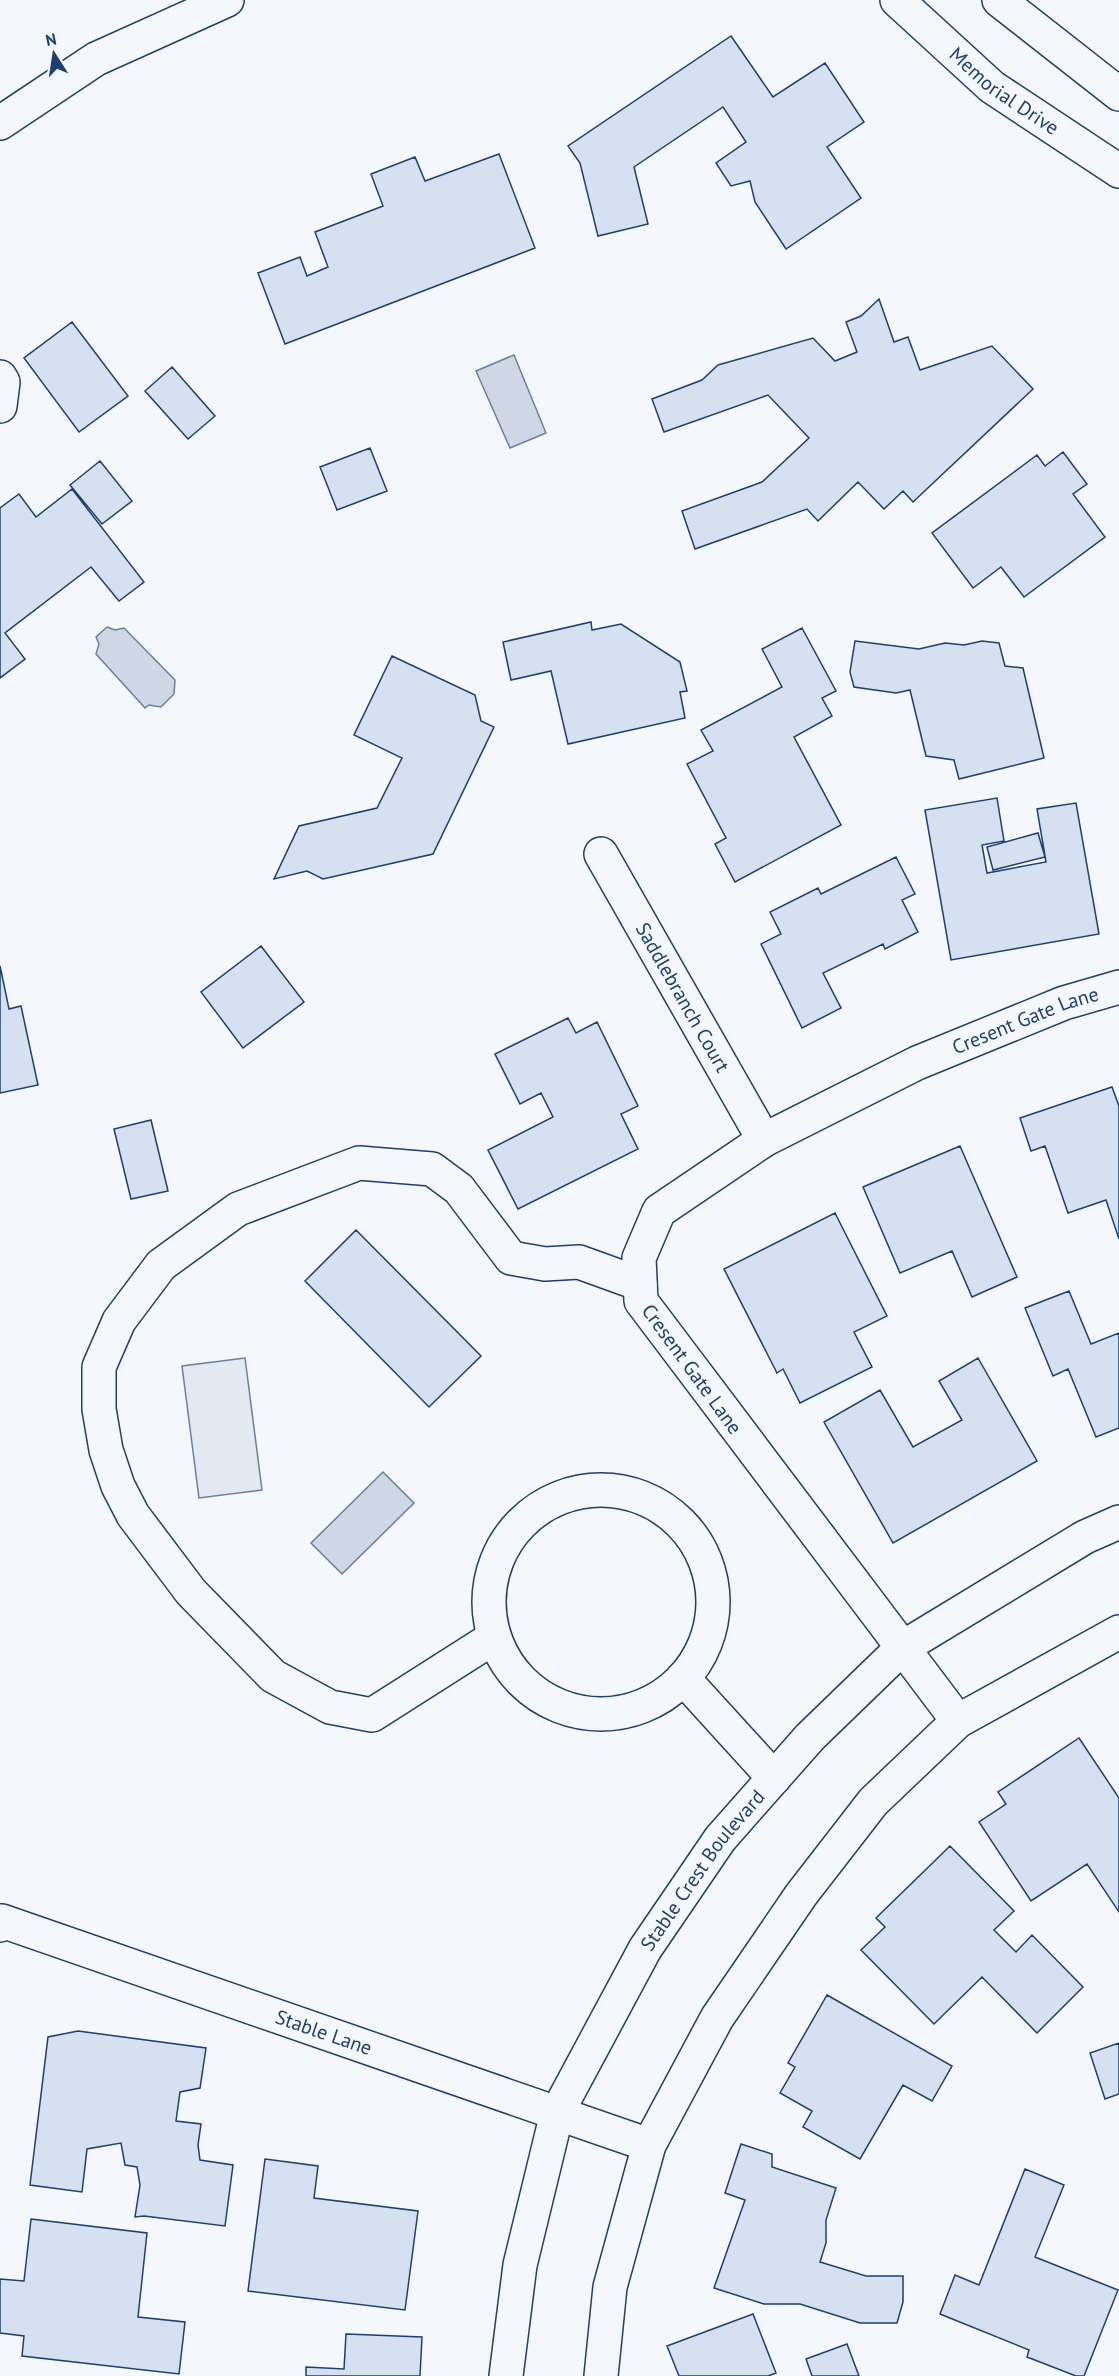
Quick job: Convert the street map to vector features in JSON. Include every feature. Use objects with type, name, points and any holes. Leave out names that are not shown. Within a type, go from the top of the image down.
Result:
[{"type":"street","points":[[0,123],[96,59],[227,0]]},
{"type":"street","name":"Memorial Drive","points":[[897,0],[992,87],[1119,171]]},
{"type":"street","points":[[999,0],[1119,94]]},
{"type":"street","points":[[0,377],[3,382],[0,406]]},
{"type":"street","name":"Saddlebranch Court","points":[[601,854],[764,1140]]},
{"type":"street","name":"Cresent Gate Lane","points":[[958,1721],[640,1301],[639,1258],[659,1211],[764,1140],[917,1063],[1064,1003],[1119,987]]},
{"type":"street","points":[[494,1638],[372,1715],[330,1707],[273,1676],[191,1592],[133,1515],[118,1486],[106,1450],[99,1409],[99,1367],[119,1321],[161,1266],[238,1209],[359,1163],[432,1169],[459,1189],[511,1258],[545,1264],[579,1262],[640,1284]]},
{"type":"street","points":[[598,1490],[625,1492],[649,1501],[672,1515],[690,1533],[704,1556],[711,1581],[712,1616],[709,1633],[699,1657],[683,1678],[663,1695],[640,1707],[615,1714],[589,1714],[564,1709],[540,1697],[520,1681],[504,1661],[494,1638],[488,1612],[489,1586],[496,1561],[508,1538],[526,1518],[547,1503],[572,1494],[598,1490]]},
{"type":"street","name":"Stable Crest Boulevard","points":[[506,2376],[520,2265],[557,2113],[645,1949],[720,1839],[810,1737],[902,1648],[1085,1537],[1119,1522]]},
{"type":"street","points":[[601,2376],[610,2287],[650,2145],[717,2018],[801,1895],[873,1802],[958,1721],[1119,1632]]},
{"type":"street","points":[[683,1678],[774,1778]]},
{"type":"street","name":"Stable Lane","points":[[0,1925],[2,1922],[650,2145]]},
{"type":"shaded area","points":[[514,355],[546,433],[510,448],[476,371]]},
{"type":"shaded area","points":[[107,627],[115,630],[124,628],[175,680],[174,694],[161,707],[149,705],[145,708],[96,654],[99,644],[96,637]]},
{"type":"shaded area","points":[[245,1358],[262,1490],[199,1498],[182,1366]]},
{"type":"shaded area","points":[[383,1472],[414,1503],[342,1574],[311,1543]]},
{"type":"building","points":[[731,36],[773,97],[825,63],[864,122],[827,147],[861,198],[786,249],[755,202],[750,181],[731,186],[716,163],[746,142],[723,107],[634,167],[648,224],[598,236],[580,163],[568,146]]},
{"type":"building","points":[[499,154],[535,248],[285,344],[258,273],[300,257],[307,276],[328,267],[315,232],[383,206],[371,174],[415,157],[425,181]]},
{"type":"building","points":[[879,299],[894,342],[908,337],[920,370],[992,346],[1033,389],[913,502],[903,491],[884,509],[858,482],[818,521],[807,509],[695,549],[682,511],[762,482],[809,438],[768,395],[664,432],[652,399],[702,380],[718,365],[813,338],[835,361],[857,352],[846,322],[861,316]]},
{"type":"building","points":[[72,322],[128,396],[79,432],[24,358]]},
{"type":"building","points":[[172,367],[215,416],[188,439],[145,391]]},
{"type":"building","points":[[370,448],[387,491],[337,510],[320,467]]},
{"type":"building","points":[[1063,452],[1087,484],[1073,494],[1105,537],[1024,597],[1001,567],[973,588],[932,533],[1037,455],[1045,466]]},
{"type":"building","points":[[100,461],[132,501],[102,524],[70,485]]},
{"type":"building","points":[[72,489],[144,582],[119,601],[91,567],[5,633],[25,659],[0,678],[0,508],[19,494],[36,517]]},
{"type":"building","points":[[591,622],[592,630],[621,624],[680,662],[687,691],[680,692],[685,718],[568,744],[551,671],[511,680],[503,642]]},
{"type":"building","points":[[802,628],[836,691],[822,698],[832,716],[794,737],[841,825],[735,882],[715,844],[726,838],[687,764],[713,751],[701,730],[782,687],[762,649]]},
{"type":"building","points":[[855,641],[919,649],[945,643],[964,645],[982,641],[999,643],[1005,666],[1023,668],[1044,758],[959,779],[954,760],[926,756],[910,690],[896,693],[854,687],[850,672]]},
{"type":"building","points":[[392,656],[475,695],[481,721],[494,727],[433,854],[323,879],[307,871],[274,879],[299,826],[377,808],[402,758],[354,735]]},
{"type":"building","points":[[997,798],[1004,841],[982,845],[987,873],[1046,862],[1037,809],[1076,803],[1099,934],[951,960],[925,810]]},
{"type":"building","points":[[1038,833],[1045,857],[993,870],[987,847]]},
{"type":"building","points":[[896,857],[915,894],[902,900],[918,932],[885,949],[883,944],[823,973],[841,1008],[802,1028],[761,944],[781,934],[770,912],[818,888],[821,894]]},
{"type":"building","points":[[261,946],[304,1002],[243,1048],[201,992]]},
{"type":"building","points":[[0,966],[9,1009],[21,1006],[38,1085],[0,1093]]},
{"type":"building","points":[[568,1018],[576,1033],[597,1022],[638,1106],[621,1114],[638,1149],[518,1209],[488,1150],[553,1117],[541,1093],[520,1104],[495,1054]]},
{"type":"building","points":[[1112,1087],[1119,1106],[1119,1239],[1106,1200],[1068,1213],[1045,1146],[1031,1151],[1020,1118]]},
{"type":"building","points":[[151,1120],[168,1191],[131,1199],[114,1129]]},
{"type":"building","points":[[960,1146],[1017,1277],[972,1297],[952,1251],[900,1273],[863,1187]]},
{"type":"building","points":[[835,1213],[887,1316],[854,1332],[872,1367],[800,1403],[783,1369],[777,1373],[724,1269]]},
{"type":"building","points":[[356,1230],[481,1356],[429,1407],[305,1281]]},
{"type":"building","points":[[1069,1291],[1091,1344],[1119,1333],[1119,1428],[1096,1437],[1068,1369],[1053,1376],[1025,1308]]},
{"type":"building","points":[[978,1358],[1037,1461],[893,1543],[824,1422],[880,1390],[913,1447],[962,1420],[939,1381]]},
{"type":"building","points":[[1079,1738],[1119,1798],[1119,1912],[1087,1864],[1031,1901],[979,1822],[1006,1804],[998,1792]]},
{"type":"building","points":[[950,1846],[1014,1911],[994,1930],[1016,1952],[1032,1935],[1083,1987],[1037,2033],[982,1977],[934,2024],[861,1950],[885,1927],[876,1918]]},
{"type":"building","points":[[827,1995],[952,2066],[932,2101],[903,2085],[860,2159],[803,2127],[812,2111],[780,2093],[795,2067],[788,2063]]},
{"type":"building","points":[[78,2031],[206,2048],[200,2088],[180,2092],[176,2121],[201,2124],[198,2145],[200,2160],[233,2165],[225,2226],[144,2216],[135,2217],[140,2185],[137,2167],[125,2165],[121,2143],[87,2149],[82,2192],[30,2185],[48,2037]]},
{"type":"building","points":[[1119,2043],[1119,2094],[1105,2099],[1090,2053]]},
{"type":"building","points":[[741,2144],[772,2154],[772,2167],[836,2188],[826,2220],[826,2243],[820,2262],[866,2276],[903,2276],[903,2302],[897,2323],[860,2323],[800,2304],[764,2304],[714,2288],[745,2200],[725,2193]]},
{"type":"building","points":[[265,2159],[318,2166],[314,2198],[418,2211],[405,2310],[248,2291]]},
{"type":"building","points":[[1025,2169],[1064,2185],[1035,2257],[1118,2290],[1084,2376],[1076,2376],[1027,2357],[1029,2350],[940,2314],[955,2275],[979,2285]]},
{"type":"building","points":[[31,2219],[147,2233],[138,2317],[185,2322],[179,2374],[22,2356],[24,2336],[0,2333],[0,2279],[24,2281]]},
{"type":"building","points":[[753,2314],[776,2373],[768,2376],[679,2376],[667,2346]]},
{"type":"building","points":[[346,2334],[422,2337],[420,2376],[306,2376],[306,2367],[344,2369]]},
{"type":"building","points":[[847,2344],[859,2376],[812,2376],[806,2359]]}]
